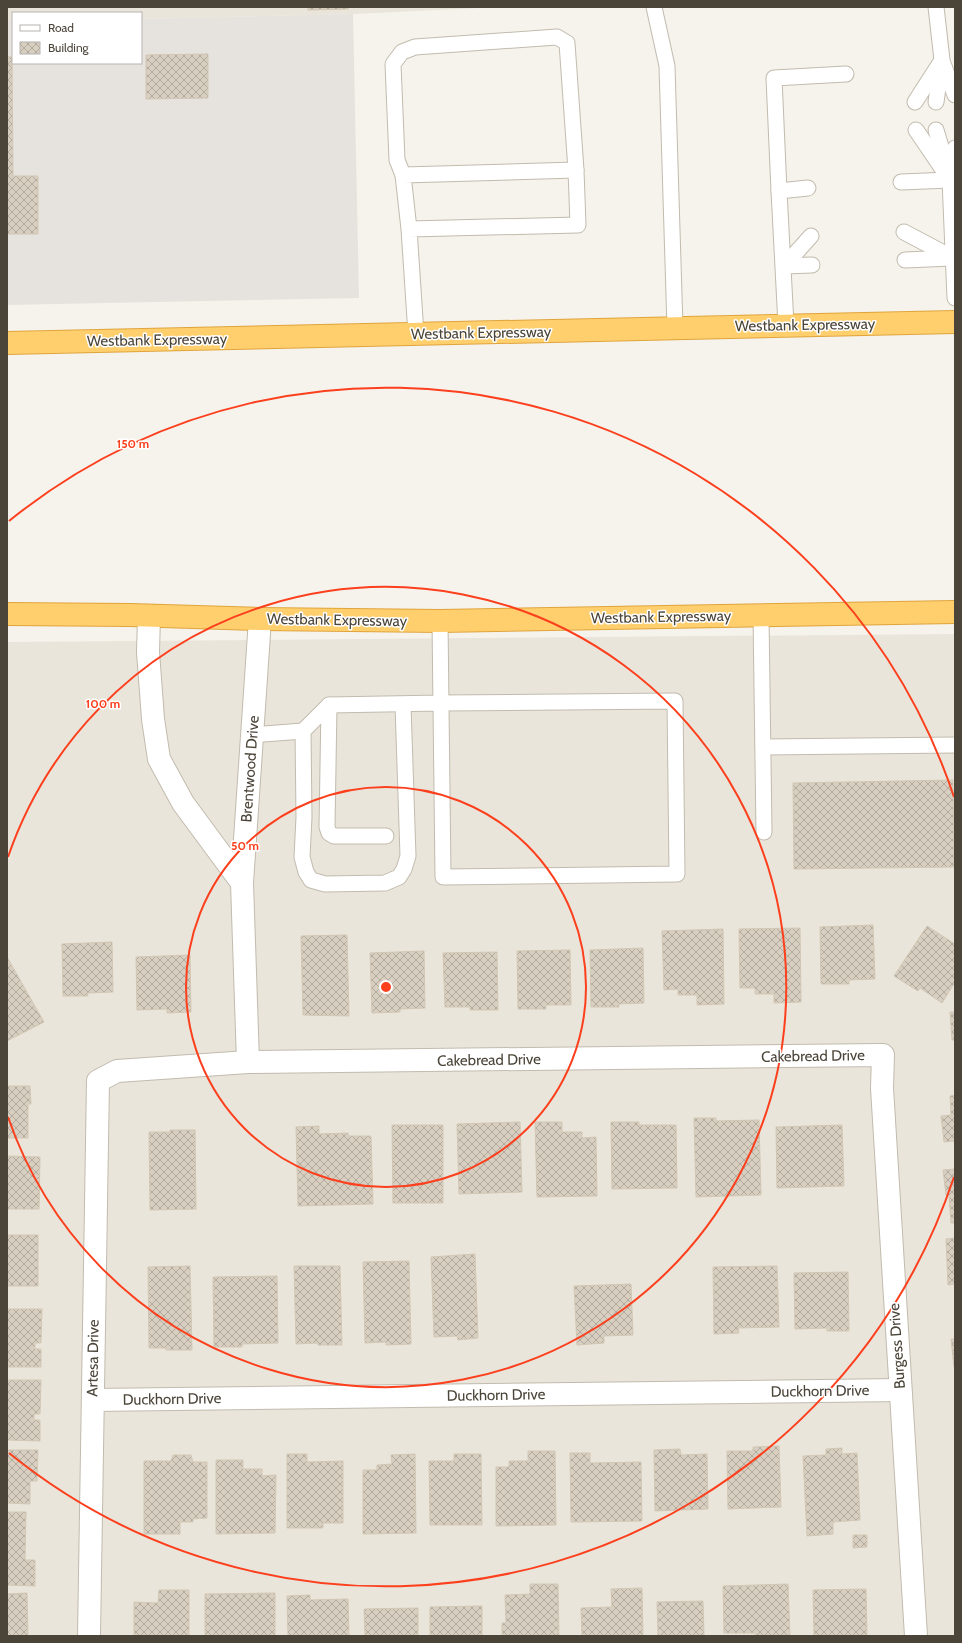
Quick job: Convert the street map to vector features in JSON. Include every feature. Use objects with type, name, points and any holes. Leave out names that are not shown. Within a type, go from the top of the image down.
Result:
[{"type":"highway","name":"Westbank Expressway","points":[[7,344],[955,322]]},
{"type":"highway","name":"Westbank Expressway","points":[[7,614],[260,619],[440,620],[955,612]]},
{"type":"street","points":[[150,616],[148,652],[153,719],[159,759],[183,803],[242,883]]},
{"type":"street","name":"Brentwood Drive","points":[[248,1062],[242,883],[260,619]]},
{"type":"street","name":"Cakebread Drive","points":[[98,1081],[117,1071],[248,1062],[883,1055]]},
{"type":"street","name":"Burgess Drive","points":[[883,1055],[882,1088],[916,1636]]},
{"type":"street","name":"Artesa Drive","points":[[89,1636],[98,1081]]},
{"type":"street","name":"Duckhorn Drive","points":[[93,1400],[900,1390]]},
{"type":"lane","points":[[654,7],[667,66],[675,328]]},
{"type":"lane","points":[[936,7],[942,60],[955,94]]},
{"type":"lane","points":[[409,229],[578,225],[576,170],[567,44],[557,37],[415,46],[402,52],[393,64],[397,160],[404,174],[416,334]]},
{"type":"lane","points":[[942,60],[955,75]]},
{"type":"lane","points":[[915,102],[942,60]]},
{"type":"lane","points":[[936,102],[942,60]]},
{"type":"lane","points":[[786,325],[774,78],[846,74]]},
{"type":"lane","points":[[916,130],[953,175]]},
{"type":"lane","points":[[936,130],[953,175]]},
{"type":"lane","points":[[955,148],[953,175],[953,258],[955,298]]},
{"type":"lane","points":[[404,174],[576,170]]},
{"type":"lane","points":[[901,182],[953,175]]},
{"type":"lane","points":[[779,191],[808,188]]},
{"type":"lane","points":[[904,232],[953,258]]},
{"type":"lane","points":[[784,266],[811,236]]},
{"type":"lane","points":[[905,260],[953,258]]},
{"type":"lane","points":[[784,266],[812,265]]},
{"type":"lane","points":[[761,616],[764,832]]},
{"type":"lane","points":[[252,735],[303,731],[329,705],[403,705],[441,703],[675,700],[677,874],[443,877],[441,703],[440,620]]},
{"type":"lane","points":[[329,705],[328,833],[334,836],[386,836]]},
{"type":"lane","points":[[303,731],[304,817],[302,857],[306,872],[311,880],[325,884],[385,883],[399,878],[408,856],[403,705]]},
{"type":"lane","points":[[763,747],[955,745]]},
{"type":"shaded area","points":[[7,7],[501,7],[353,14],[142,19],[142,12],[12,12],[12,21],[7,21]]},
{"type":"shaded area","points":[[353,14],[359,298],[7,305],[7,21],[12,21],[12,64],[142,64],[142,19]]},
{"type":"shaded area","points":[[955,634],[955,1636],[7,1636],[7,642]]},
{"type":"building","points":[[308,7],[348,7],[348,9],[308,10]]},
{"type":"building","points":[[208,54],[208,98],[146,99],[146,55]]},
{"type":"building","points":[[7,57],[12,57],[13,176],[38,176],[38,234],[7,234]]},
{"type":"building","points":[[953,780],[954,867],[794,869],[793,783]]},
{"type":"building","points":[[873,925],[875,979],[849,980],[849,984],[821,984],[820,927]]},
{"type":"building","points":[[927,926],[955,944],[955,982],[942,1003],[920,988],[918,991],[894,976]]},
{"type":"building","points":[[800,928],[801,1002],[774,1003],[774,994],[755,994],[755,988],[740,988],[739,929]]},
{"type":"building","points":[[723,929],[724,1004],[697,1005],[697,995],[678,995],[678,989],[664,990],[662,931]]},
{"type":"building","points":[[347,935],[349,1016],[303,1015],[301,936]]},
{"type":"building","points":[[112,942],[113,992],[87,993],[88,996],[63,996],[62,944]]},
{"type":"building","points":[[643,948],[644,1003],[619,1004],[619,1007],[591,1007],[590,950]]},
{"type":"building","points":[[570,950],[571,1005],[546,1005],[546,1009],[518,1009],[517,951]]},
{"type":"building","points":[[424,951],[425,1008],[400,1009],[400,1012],[372,1013],[370,953]]},
{"type":"building","points":[[497,952],[498,1010],[470,1010],[470,1007],[445,1007],[443,953]]},
{"type":"building","points":[[190,955],[191,1012],[167,1013],[167,1009],[137,1010],[136,957]]},
{"type":"building","points":[[7,957],[44,1022],[7,1041]]},
{"type":"building","points":[[950,1012],[955,1012],[955,1040],[952,1040]]},
{"type":"building","points":[[7,1086],[30,1086],[31,1104],[28,1104],[28,1138],[7,1138]]},
{"type":"building","points":[[955,1095],[955,1141],[944,1142],[941,1116],[951,1115],[950,1096]]},
{"type":"building","points":[[694,1118],[716,1118],[716,1121],[759,1120],[761,1195],[696,1197]]},
{"type":"building","points":[[520,1122],[522,1192],[459,1194],[457,1124]]},
{"type":"building","points":[[535,1122],[562,1122],[562,1132],[582,1132],[582,1138],[596,1137],[597,1196],[537,1197]]},
{"type":"building","points":[[611,1122],[639,1122],[639,1125],[676,1125],[677,1188],[612,1189]]},
{"type":"building","points":[[392,1125],[443,1125],[443,1203],[393,1203]]},
{"type":"building","points":[[842,1125],[844,1186],[777,1188],[776,1127]]},
{"type":"building","points":[[319,1126],[319,1134],[348,1133],[349,1136],[371,1136],[373,1204],[298,1206],[296,1127]]},
{"type":"building","points":[[170,1130],[195,1130],[196,1209],[150,1210],[149,1132],[170,1132]]},
{"type":"building","points":[[7,1156],[40,1157],[39,1209],[7,1209]]},
{"type":"building","points":[[955,1169],[955,1223],[951,1223],[949,1195],[946,1195],[943,1170]]},
{"type":"building","points":[[7,1235],[38,1235],[38,1286],[7,1286]]},
{"type":"building","points":[[955,1238],[955,1284],[948,1285],[946,1239]]},
{"type":"building","points":[[475,1254],[478,1338],[458,1340],[457,1336],[434,1337],[431,1257]]},
{"type":"building","points":[[409,1261],[411,1344],[386,1345],[386,1342],[365,1343],[363,1262]]},
{"type":"building","points":[[190,1266],[192,1350],[166,1350],[166,1348],[149,1348],[148,1267]]},
{"type":"building","points":[[294,1266],[340,1266],[342,1345],[318,1345],[317,1343],[296,1344]]},
{"type":"building","points":[[777,1266],[779,1327],[738,1328],[739,1333],[714,1334],[713,1267]]},
{"type":"building","points":[[848,1272],[849,1331],[827,1331],[827,1328],[795,1329],[794,1273]]},
{"type":"building","points":[[277,1276],[278,1343],[242,1344],[242,1347],[214,1347],[213,1277]]},
{"type":"building","points":[[631,1284],[633,1335],[604,1336],[604,1343],[577,1345],[574,1286]]},
{"type":"building","points":[[7,1309],[42,1309],[41,1343],[35,1343],[35,1349],[41,1349],[41,1367],[7,1367]]},
{"type":"building","points":[[951,1339],[955,1339],[955,1367],[954,1367]]},
{"type":"building","points":[[7,1380],[41,1380],[40,1414],[34,1414],[34,1420],[40,1420],[40,1441],[7,1440]]},
{"type":"building","points":[[779,1446],[781,1507],[728,1509],[727,1451],[753,1451],[753,1447]]},
{"type":"building","points":[[842,1448],[842,1454],[857,1453],[860,1520],[833,1522],[833,1534],[807,1536],[803,1456],[826,1455],[826,1449]]},
{"type":"building","points":[[680,1449],[681,1455],[707,1454],[708,1509],[655,1511],[654,1450]]},
{"type":"building","points":[[7,1450],[38,1450],[37,1481],[30,1481],[30,1504],[7,1503]]},
{"type":"building","points":[[528,1451],[555,1451],[556,1525],[496,1526],[496,1467],[509,1467],[509,1461],[528,1461]]},
{"type":"building","points":[[570,1453],[590,1453],[590,1463],[641,1462],[642,1521],[571,1522]]},
{"type":"building","points":[[287,1454],[307,1454],[307,1462],[343,1461],[343,1523],[323,1523],[323,1528],[287,1528]]},
{"type":"building","points":[[415,1454],[416,1533],[363,1534],[363,1470],[377,1470],[377,1465],[392,1464],[391,1455]]},
{"type":"building","points":[[454,1454],[481,1454],[482,1525],[430,1525],[429,1461],[454,1461]]},
{"type":"building","points":[[173,1455],[191,1455],[193,1462],[207,1462],[207,1518],[193,1519],[193,1522],[180,1522],[180,1534],[144,1534],[144,1461],[171,1461]]},
{"type":"building","points":[[216,1460],[243,1460],[243,1469],[262,1469],[262,1476],[276,1475],[275,1533],[216,1534]]},
{"type":"building","points":[[7,1512],[26,1512],[25,1560],[35,1560],[35,1586],[7,1585]]},
{"type":"building","points":[[853,1535],[867,1535],[867,1547],[853,1548]]},
{"type":"building","points":[[530,1584],[558,1584],[559,1636],[502,1636],[502,1623],[506,1623],[505,1595],[530,1594]]},
{"type":"building","points":[[788,1584],[790,1636],[756,1636],[755,1633],[724,1633],[723,1586]]},
{"type":"building","points":[[642,1588],[643,1636],[582,1636],[581,1608],[612,1607],[611,1589]]},
{"type":"building","points":[[866,1589],[867,1636],[814,1636],[813,1590]]},
{"type":"building","points":[[159,1590],[189,1590],[189,1636],[134,1636],[134,1602],[158,1603]]},
{"type":"building","points":[[27,1593],[28,1636],[7,1636],[7,1594]]},
{"type":"building","points":[[275,1593],[275,1636],[205,1636],[205,1594]]},
{"type":"building","points":[[310,1595],[310,1600],[348,1599],[349,1636],[288,1636],[287,1596]]},
{"type":"building","points":[[703,1601],[704,1636],[658,1636],[657,1602]]},
{"type":"building","points":[[482,1606],[482,1636],[430,1636],[430,1607]]},
{"type":"building","points":[[418,1608],[418,1636],[365,1636],[364,1609]]}]
